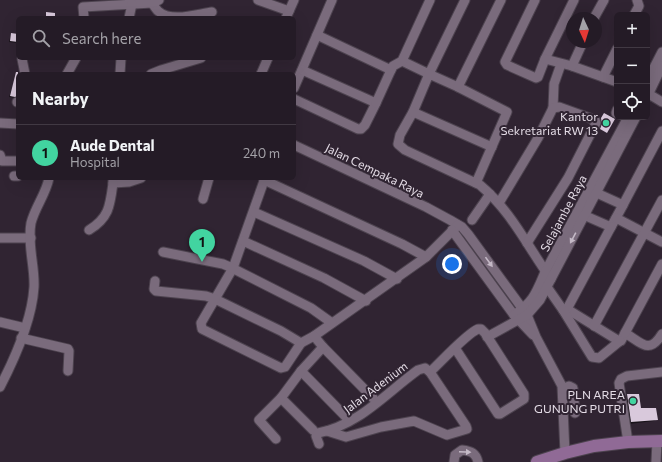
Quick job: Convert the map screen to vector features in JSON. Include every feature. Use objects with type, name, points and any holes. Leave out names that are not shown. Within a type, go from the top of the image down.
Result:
[{"type":"main road","points":[[540,461],[594,446],[628,442],[660,441]]},
{"type":"street","points":[[258,0],[288,15],[294,0]]},
{"type":"street","points":[[296,84],[332,0]]},
{"type":"street","points":[[296,100],[358,129],[361,129],[365,125],[393,66],[402,61],[430,0]]},
{"type":"street","points":[[465,0],[429,74],[413,112],[400,135],[398,141],[399,146],[483,188],[499,203],[528,243],[592,357],[599,358],[623,337],[662,264]]},
{"type":"street","points":[[458,88],[501,0]]},
{"type":"street","points":[[535,0],[505,62],[506,64],[536,78],[553,62]]},
{"type":"street","points":[[499,203],[538,138],[553,108],[553,62],[574,0]]},
{"type":"street","points":[[597,12],[604,0]]},
{"type":"street","points":[[636,12],[639,6],[637,0]]},
{"type":"street","points":[[84,16],[81,4],[132,4],[155,2],[159,12],[171,16]]},
{"type":"street","points":[[129,16],[132,4]]},
{"type":"street","points":[[182,16],[212,12]]},
{"type":"street","points":[[317,35],[391,70]]},
{"type":"street","points":[[572,66],[580,48]]},
{"type":"street","points":[[650,75],[662,52]]},
{"type":"street","points":[[603,77],[614,55]]},
{"type":"street","points":[[22,60],[25,72]]},
{"type":"street","points":[[68,72],[75,60]]},
{"type":"street","points":[[120,72],[121,60]]},
{"type":"street","points":[[156,72],[194,60]]},
{"type":"street","points":[[262,72],[267,60]]},
{"type":"street","points":[[402,61],[506,111],[507,114],[492,147],[483,188],[472,220]]},
{"type":"street","points":[[553,62],[572,66],[614,81]]},
{"type":"street","points":[[650,89],[662,66]]},
{"type":"street","points":[[302,70],[376,103]]},
{"type":"street","points":[[650,96],[662,102]]},
{"type":"street","points":[[528,243],[568,178],[596,123],[594,120],[559,107],[553,108]]},
{"type":"street","points":[[413,112],[492,147]]},
{"type":"street","name":"Selajambe Raya","points":[[548,279],[627,120]]},
{"type":"street","points":[[623,206],[592,191],[634,120]]},
{"type":"street","points":[[0,123],[16,124]]},
{"type":"street","points":[[565,309],[623,206],[662,131]]},
{"type":"street","name":"Jalan Cempaka Raya","points":[[296,146],[446,218],[458,231]]},
{"type":"street","points":[[0,155],[2,161],[16,161]]},
{"type":"street","points":[[0,387],[8,372],[32,307],[34,287],[31,238],[32,219],[49,180]]},
{"type":"street","points":[[89,230],[98,225],[106,216],[110,206],[113,181],[128,182],[134,180]]},
{"type":"street","points":[[203,199],[208,180]]},
{"type":"street","points":[[265,180],[243,240],[211,298],[201,324],[202,329],[281,368],[285,367],[301,343]]},
{"type":"street","points":[[267,180],[402,244],[426,258]]},
{"type":"street","points":[[594,326],[662,200]]},
{"type":"street","points":[[254,212],[364,261],[397,279]]},
{"type":"street","points":[[581,214],[614,222],[645,233],[662,242]]},
{"type":"street","points":[[276,439],[259,420],[281,398],[301,371],[332,323],[366,301],[426,258],[458,231]]},
{"type":"street","points":[[458,231],[525,312],[563,389],[565,453]]},
{"type":"street","points":[[458,231],[516,317],[536,337]]},
{"type":"street","points":[[0,238],[31,238]]},
{"type":"street","points":[[243,240],[324,278],[366,301]]},
{"type":"street","points":[[163,252],[228,266],[311,308],[332,323]]},
{"type":"street","points":[[487,337],[525,312],[540,300],[548,279]]},
{"type":"street","points":[[525,312],[533,298],[548,279]]},
{"type":"street","points":[[155,281],[154,289],[156,291],[211,298],[281,331],[301,343],[319,342],[373,398]]},
{"type":"street","points":[[565,309],[594,326],[648,346],[654,344],[662,334]]},
{"type":"street","points":[[0,322],[25,328]]},
{"type":"street","points":[[319,444],[316,435],[318,433],[327,431],[346,437],[381,427],[412,421],[418,422],[447,435],[467,430],[466,426],[430,372],[455,348],[475,330],[481,329],[487,337],[525,397],[524,399],[500,414],[496,412],[455,348]]},
{"type":"street","points":[[21,338],[68,348],[68,371]]},
{"type":"street","name":"Jalan Adenium","points":[[327,431],[343,425],[364,413],[418,370],[425,368],[430,372]]},
{"type":"street","points":[[301,371],[346,417]]},
{"type":"street","points":[[628,442],[619,383],[621,379],[626,376],[662,372]]},
{"type":"street","points":[[563,389],[569,386],[574,388],[575,413]]},
{"type":"street","points":[[281,398],[313,430]]},
{"type":"street","points":[[656,462],[660,441]]},
{"type":"street","points":[[454,462],[455,455],[462,450],[472,452],[477,458],[478,462]]},
{"type":"building","points":[[46,12],[55,13],[55,16],[46,16]]},
{"type":"building","points":[[11,33],[16,34],[16,42],[10,41]]},
{"type":"building","points":[[16,72],[16,97],[10,96]]},
{"type":"building","name":"Kantor Sekretariat RW 13","points":[[604,113],[614,118],[607,133],[600,129],[602,124],[601,118]]},
{"type":"building","name":"PLN AREA GUNUNG PUTRI","points":[[627,394],[639,394],[641,408],[656,408],[658,420],[631,422]]},
{"type":"place","name":"Kantor Sekretariat RW 13","points":[[606,123]]},
{"type":"place","name":"Aude Dental","points":[[202,262]]},
{"type":"place","name":"PLN AREA GUNUNG PUTRI","points":[[633,401]]}]
